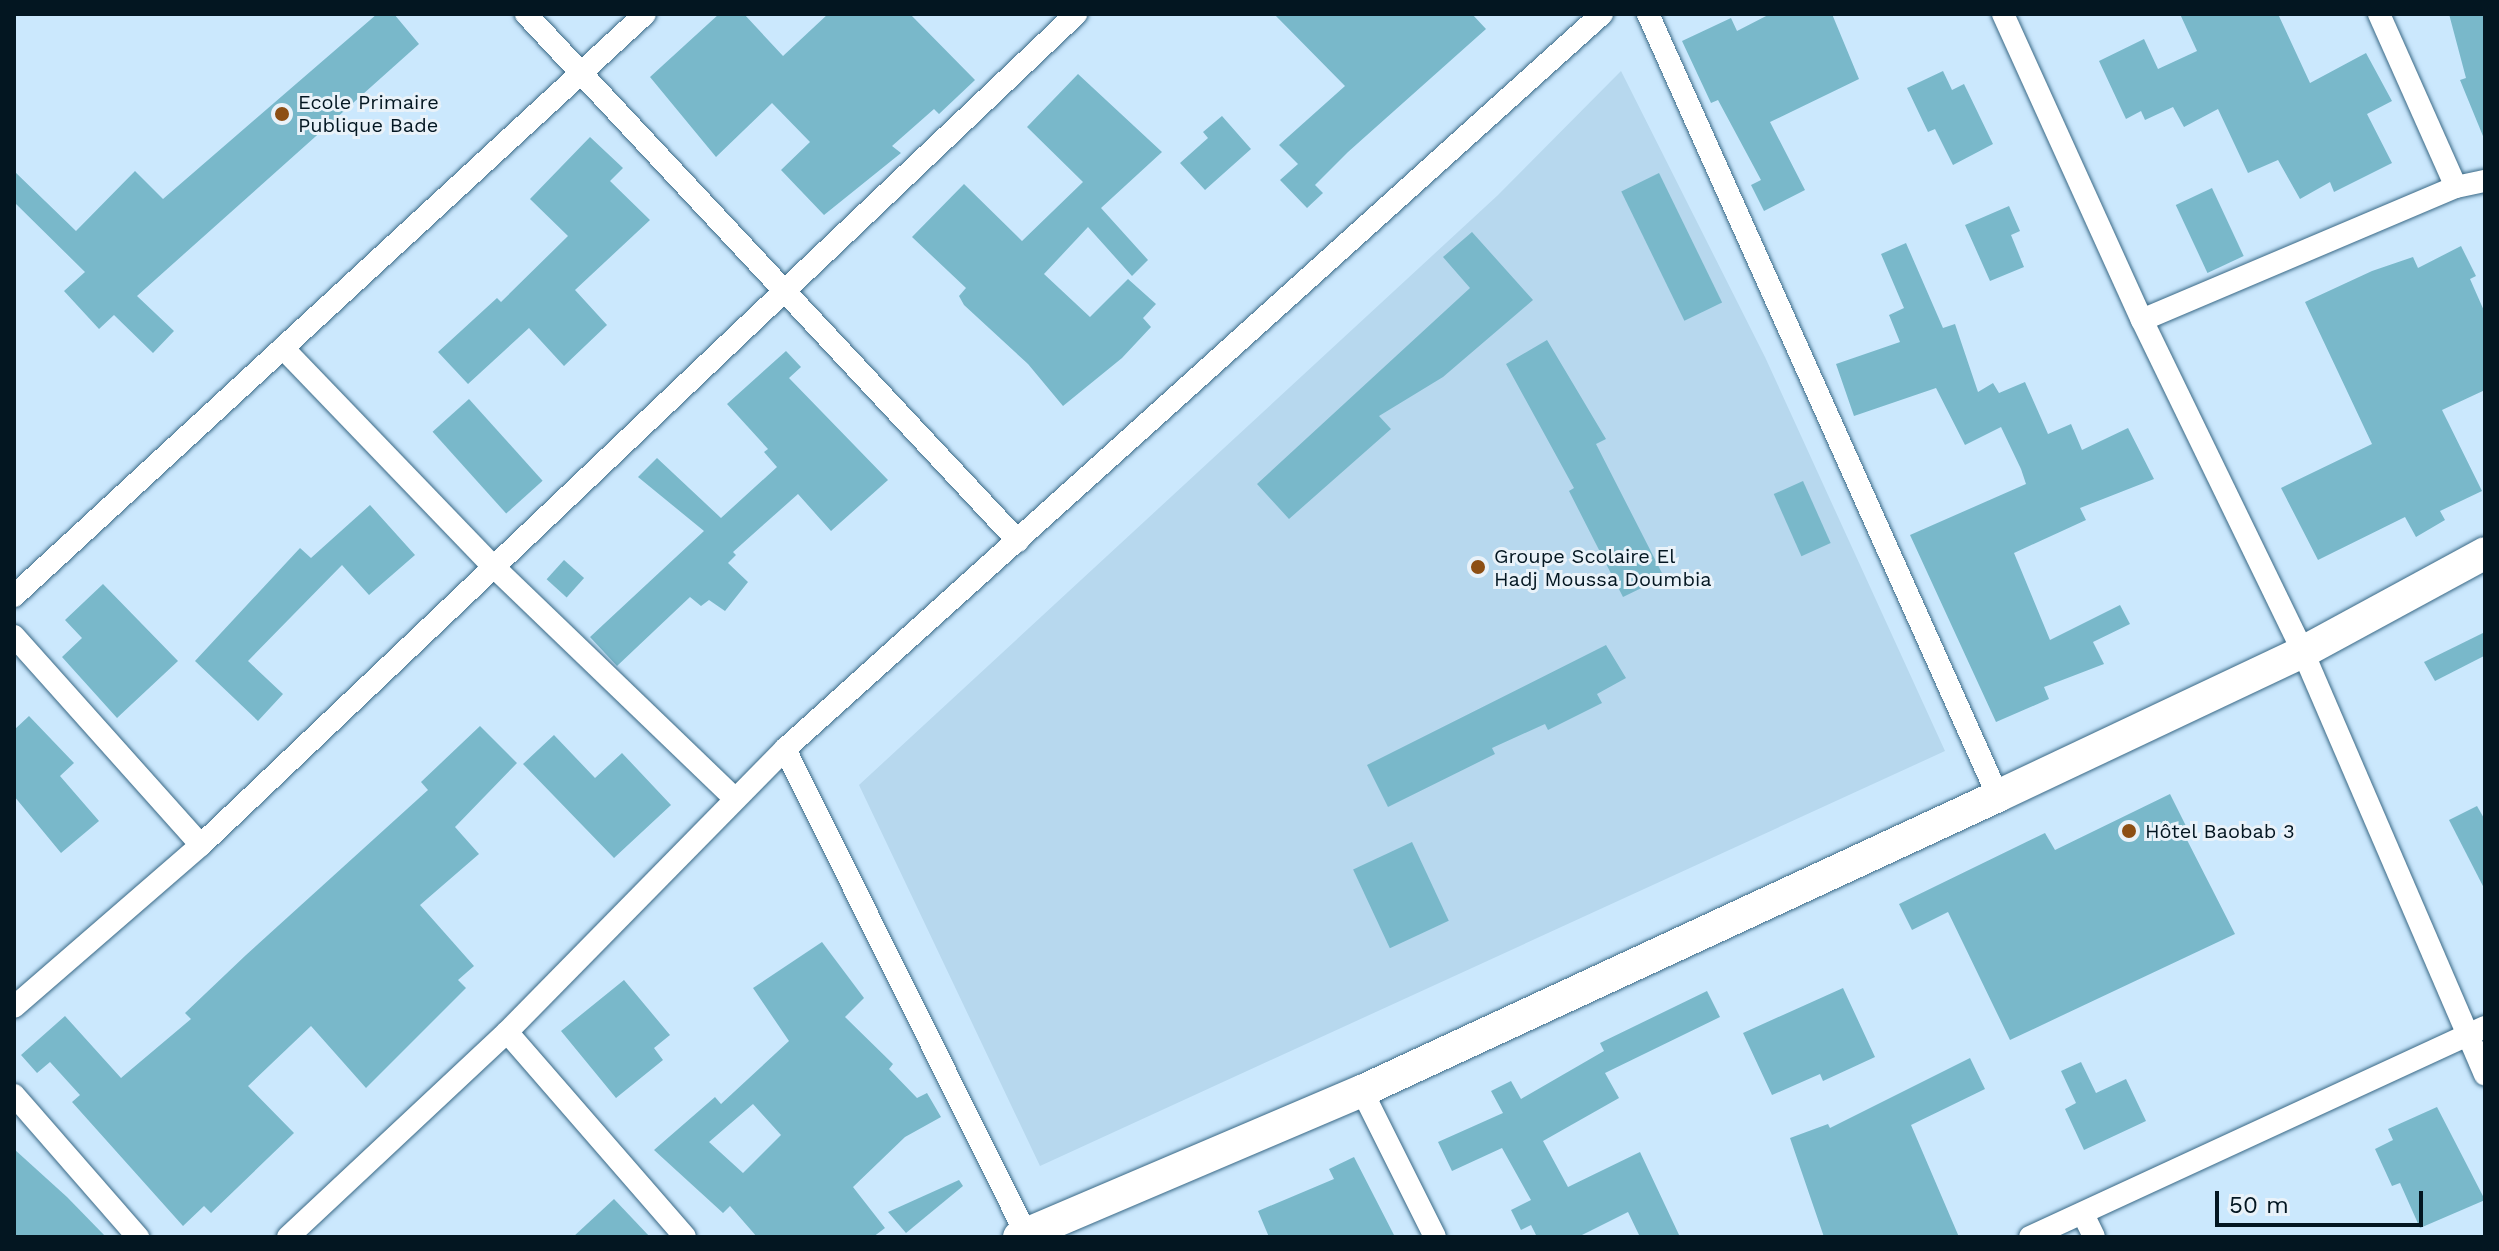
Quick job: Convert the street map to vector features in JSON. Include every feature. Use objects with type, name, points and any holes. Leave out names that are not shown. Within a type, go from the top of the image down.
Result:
[{"type":"street","points":[[526,14],[785,287],[1018,541]]},
{"type":"street","points":[[14,596],[645,14]]},
{"type":"street","points":[[14,1007],[201,845],[785,287],[1076,14]]},
{"type":"street","points":[[288,1237],[507,1032],[785,749],[1602,14]]},
{"type":"street","points":[[1648,14],[1998,796]]},
{"type":"street","points":[[2003,14],[2142,320],[2303,652],[2476,1031],[2485,1074]]},
{"type":"street","points":[[2379,14],[2456,187]]},
{"type":"street","points":[[2142,320],[2456,187],[2485,181]]},
{"type":"street","points":[[283,348],[493,566],[734,798]]},
{"type":"street","points":[[785,749],[1022,1235],[1362,1091],[1998,796],[2303,652],[2485,553]]},
{"type":"street","points":[[14,636],[201,845]]},
{"type":"street","points":[[2030,1237],[2476,1031]]},
{"type":"street","points":[[507,1032],[685,1237]]},
{"type":"street","points":[[1362,1091],[1435,1237]]},
{"type":"street","points":[[14,1095],[138,1237]]},
{"type":"street","points":[[2083,1214],[2094,1237]]},
{"type":"shaded area","name":"Groupe Scolaire El Hadj Moussa Doumbia","points":[[1621,71],[1765,357],[1945,751],[1040,1166],[859,785],[1498,195]]},
{"type":"building","points":[[377,14],[394,14],[419,44],[137,296],[174,331],[153,353],[114,315],[99,329],[64,291],[85,272],[14,202],[14,171],[76,231],[135,171],[163,199]]},
{"type":"building","points":[[719,14],[744,14],[783,56],[828,14],[910,14],[975,80],[939,114],[934,109],[892,146],[901,153],[824,215],[781,170],[810,142],[772,103],[716,157],[650,77]]},
{"type":"building","points":[[1274,14],[1472,14],[1486,29],[1315,185],[1323,193],[1307,208],[1280,180],[1298,164],[1279,145],[1345,86]]},
{"type":"building","points":[[1770,14],[1832,14],[1859,79],[1770,122],[1805,190],[1764,211],[1751,185],[1761,180],[1718,100],[1711,103],[1682,41],[1731,18],[1737,31]]},
{"type":"building","points":[[2180,14],[2278,14],[2310,83],[2366,53],[2392,101],[2367,114],[2392,163],[2334,192],[2330,182],[2300,199],[2278,160],[2248,173],[2218,109],[2184,127],[2173,107],[2145,120],[2141,111],[2126,119],[2099,61],[2144,39],[2158,69],[2197,51]]},
{"type":"building","points":[[2449,14],[2485,14],[2485,141],[2460,80],[2466,78]]},
{"type":"building","points":[[1943,71],[1952,90],[1964,84],[1993,144],[1953,165],[1935,129],[1928,132],[1907,88]]},
{"type":"building","points":[[1078,74],[1162,152],[1101,208],[1148,260],[1132,276],[1088,227],[1044,274],[1090,317],[1128,279],[1156,304],[1143,318],[1151,327],[1122,358],[1063,406],[1028,364],[964,305],[959,296],[966,288],[912,237],[964,184],[1022,241],[1083,182],[1027,127]]},
{"type":"building","points":[[1222,116],[1251,149],[1205,190],[1180,163],[1208,138],[1203,132]]},
{"type":"building","points":[[590,137],[623,168],[610,181],[650,220],[575,290],[607,325],[564,366],[529,328],[468,384],[438,352],[497,298],[501,302],[568,236],[530,199]]},
{"type":"building","points":[[1659,173],[1722,302],[1684,321],[1621,191]]},
{"type":"building","points":[[2212,188],[2244,256],[2207,273],[2176,205]]},
{"type":"building","points":[[2009,206],[2020,231],[2011,235],[2024,267],[1990,281],[1965,225]]},
{"type":"building","points":[[1472,232],[1533,300],[1443,377],[1379,416],[1391,429],[1289,519],[1257,484],[1470,288],[1443,257]]},
{"type":"building","points":[[1906,243],[1943,328],[1955,324],[1978,392],[1993,383],[1999,393],[2025,382],[2048,434],[2071,424],[2082,450],[2128,428],[2154,479],[2080,508],[2086,520],[2014,553],[2050,640],[2120,605],[2130,624],[2093,642],[2104,664],[2044,687],[2049,699],[1996,722],[1910,535],[2026,484],[2021,469],[2001,427],[1965,445],[1936,388],[1854,416],[1836,364],[1900,342],[1889,315],[1904,308],[1881,254]]},
{"type":"building","points":[[2461,246],[2476,276],[2470,279],[2485,313],[2485,390],[2442,410],[2482,491],[2440,511],[2445,520],[2416,537],[2405,517],[2318,560],[2281,488],[2372,444],[2305,302],[2372,271],[2413,257],[2418,268]]},
{"type":"building","points":[[1547,340],[1606,439],[1596,444],[1664,577],[1623,597],[1569,491],[1574,488],[1506,364]]},
{"type":"building","points":[[786,351],[801,367],[789,378],[888,480],[831,531],[798,494],[733,552],[736,555],[728,563],[748,582],[725,611],[709,600],[701,606],[690,597],[617,666],[590,637],[704,531],[638,477],[657,458],[721,518],[777,467],[764,452],[768,449],[727,404]]},
{"type":"building","points":[[469,399],[543,481],[506,514],[433,432]]},
{"type":"building","points":[[1803,481],[1831,543],[1801,556],[1774,494]]},
{"type":"building","points":[[370,505],[415,555],[369,595],[342,565],[248,661],[283,694],[258,721],[195,661],[300,548],[311,558]]},
{"type":"building","points":[[564,560],[584,578],[567,597],[547,579]]},
{"type":"building","points":[[103,584],[178,661],[117,718],[62,657],[82,638],[65,620]]},
{"type":"building","points":[[2485,632],[2484,656],[2435,681],[2424,662]]},
{"type":"building","points":[[1606,645],[1626,678],[1597,694],[1602,703],[1548,730],[1545,724],[1492,748],[1495,754],[1388,807],[1367,765]]},
{"type":"building","points":[[29,716],[74,763],[60,776],[99,821],[61,853],[14,796],[14,730]]},
{"type":"building","points":[[480,726],[517,763],[455,827],[479,854],[420,905],[474,966],[458,980],[466,988],[366,1088],[311,1026],[248,1086],[294,1133],[211,1213],[204,1206],[183,1226],[72,1102],[80,1095],[50,1062],[37,1073],[21,1055],[65,1016],[121,1078],[191,1019],[185,1013],[428,790],[421,782]]},
{"type":"building","points":[[554,735],[595,778],[622,753],[671,805],[614,858],[523,764]]},
{"type":"building","points":[[2170,794],[2191,836],[2186,838],[2235,934],[2010,1040],[1948,912],[1912,930],[1899,904],[2045,833],[2055,850]]},
{"type":"building","points":[[2477,806],[2485,820],[2485,890],[2449,820]]},
{"type":"building","points":[[1412,842],[1449,921],[1390,948],[1353,869]]},
{"type":"building","points":[[822,942],[864,998],[845,1017],[893,1064],[889,1069],[917,1098],[927,1093],[941,1117],[905,1137],[853,1187],[885,1228],[873,1237],[757,1237],[730,1206],[723,1213],[654,1150],[715,1097],[721,1104],[789,1041],[753,988]],"holes":[[[753,1104],[781,1135],[743,1173],[709,1142]]]},
{"type":"building","points":[[624,980],[670,1035],[654,1048],[663,1060],[616,1098],[561,1031]]},
{"type":"building","points":[[1843,988],[1875,1057],[1823,1081],[1820,1074],[1772,1095],[1743,1033]]},
{"type":"building","points":[[1707,991],[1720,1017],[1605,1073],[1619,1098],[1543,1141],[1568,1187],[1640,1152],[1680,1237],[1640,1237],[1628,1212],[1578,1237],[1537,1237],[1531,1225],[1521,1230],[1511,1210],[1531,1200],[1502,1148],[1452,1171],[1438,1142],[1503,1113],[1491,1091],[1511,1081],[1521,1099],[1604,1051],[1600,1043]]},
{"type":"building","points":[[1970,1058],[1985,1089],[1911,1125],[1959,1237],[1824,1237],[1790,1138],[1828,1124],[1830,1128]]},
{"type":"building","points":[[2081,1062],[2096,1093],[2126,1079],[2146,1121],[2084,1150],[2065,1109],[2076,1103],[2061,1071]]},
{"type":"building","points":[[2437,1107],[2485,1200],[2420,1228],[2400,1183],[2392,1186],[2375,1149],[2393,1140],[2388,1129]]},
{"type":"building","points":[[14,1149],[67,1197],[106,1237],[14,1237]]},
{"type":"building","points":[[1354,1157],[1395,1237],[1269,1237],[1258,1211],[1334,1179],[1329,1169]]},
{"type":"building","points":[[959,1180],[963,1186],[906,1233],[888,1212]]},
{"type":"building","points":[[614,1199],[650,1237],[573,1237]]},
{"type":"place","name":"Ecole Primaire Publique Bade","points":[[282,114]]},
{"type":"place","name":"Groupe Scolaire El Hadj Moussa Doumbia","points":[[1478,567]]},
{"type":"place","name":"Hôtel Baobab 3","points":[[2129,831]]}]
